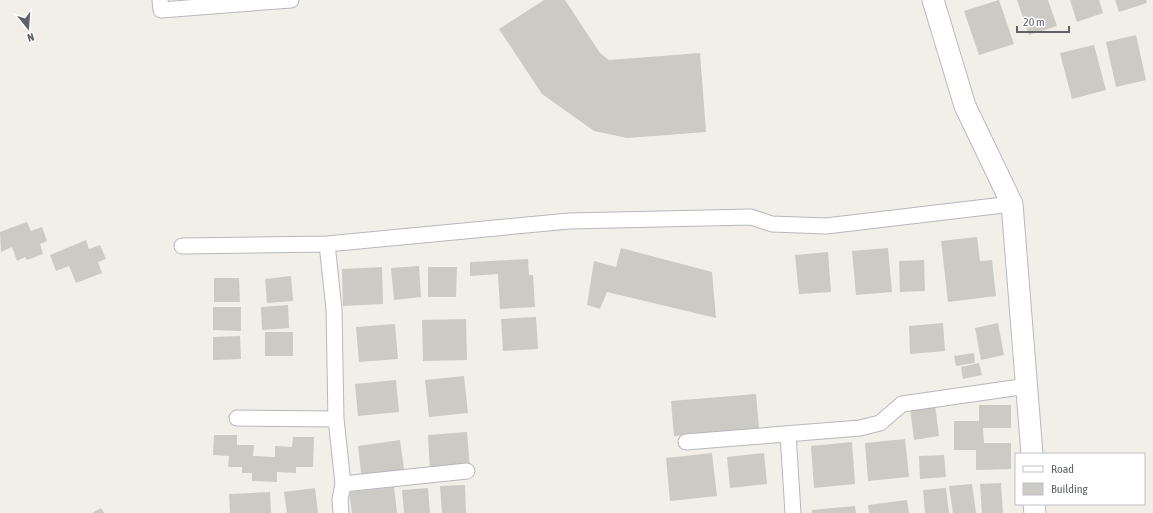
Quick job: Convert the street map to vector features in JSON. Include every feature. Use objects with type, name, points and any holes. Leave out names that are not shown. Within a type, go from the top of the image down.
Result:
[{"type":"street","points":[[160,0],[160,10],[291,0]]},
{"type":"street","points":[[933,0],[965,106],[1012,204],[1028,386],[1032,453]]},
{"type":"street","points":[[182,246],[327,244],[569,221],[751,217],[772,224],[826,226],[1012,204]]},
{"type":"street","points":[[327,244],[334,309],[336,419],[343,484],[340,499],[341,513]]},
{"type":"street","points":[[686,442],[860,428],[880,423],[902,404],[1028,386]]},
{"type":"street","points":[[237,418],[336,419]]},
{"type":"street","points":[[788,434],[793,513]]},
{"type":"street","points":[[343,484],[467,471]]},
{"type":"building","points":[[544,0],[565,0],[600,53],[609,60],[700,53],[706,132],[627,138],[594,131],[542,94],[499,29]]},
{"type":"building","points":[[999,0],[1014,44],[979,55],[964,11]]},
{"type":"building","points":[[1017,0],[1048,0],[1057,26],[1029,35]]},
{"type":"building","points":[[1070,0],[1099,0],[1103,13],[1077,22]]},
{"type":"building","points":[[1115,0],[1146,0],[1147,3],[1119,12]]},
{"type":"building","points":[[1136,35],[1146,80],[1116,87],[1106,42]]},
{"type":"building","points":[[1094,45],[1106,90],[1072,99],[1060,53]]},
{"type":"building","points":[[27,222],[31,231],[42,227],[47,241],[40,244],[43,254],[27,260],[25,257],[17,261],[12,247],[1,252],[0,232]]},
{"type":"building","points":[[977,237],[980,261],[992,260],[996,296],[948,302],[941,241]]},
{"type":"building","points":[[86,240],[89,249],[100,245],[106,259],[98,262],[102,273],[76,283],[69,266],[56,271],[50,255]]},
{"type":"building","points":[[621,248],[712,272],[716,318],[607,292],[600,309],[587,305],[594,261],[616,267]]},
{"type":"building","points":[[888,248],[892,292],[856,295],[852,251]]},
{"type":"building","points":[[828,252],[831,292],[799,294],[795,255]]},
{"type":"building","points":[[528,259],[529,275],[533,275],[535,307],[500,309],[498,274],[470,276],[470,262]]},
{"type":"building","points":[[924,260],[925,291],[900,292],[899,261]]},
{"type":"building","points":[[419,266],[421,297],[394,300],[391,268]]},
{"type":"building","points":[[382,267],[383,304],[343,306],[342,269]]},
{"type":"building","points":[[428,267],[457,267],[456,297],[428,297]]},
{"type":"building","points":[[291,276],[293,301],[267,303],[265,279]]},
{"type":"building","points":[[214,278],[239,278],[240,302],[214,302]]},
{"type":"building","points":[[288,305],[289,328],[262,330],[261,307]]},
{"type":"building","points":[[213,307],[241,307],[241,331],[213,330]]},
{"type":"building","points":[[536,317],[538,349],[503,351],[501,319]]},
{"type":"building","points":[[466,319],[467,360],[423,361],[422,320]]},
{"type":"building","points":[[943,323],[945,351],[910,354],[909,326]]},
{"type":"building","points":[[998,323],[1004,355],[981,360],[975,328]]},
{"type":"building","points":[[395,324],[398,359],[359,362],[356,327]]},
{"type":"building","points":[[265,332],[293,332],[293,356],[265,356]]},
{"type":"building","points":[[240,336],[241,359],[213,360],[213,337]]},
{"type":"building","points":[[974,353],[975,363],[956,366],[954,356]]},
{"type":"building","points":[[979,363],[982,375],[963,379],[961,367]]},
{"type":"building","points":[[464,376],[468,413],[429,417],[425,380]]},
{"type":"building","points":[[396,380],[399,412],[358,416],[355,384]]},
{"type":"building","points":[[756,394],[759,428],[674,436],[671,401]]},
{"type":"building","points":[[935,405],[939,436],[914,440],[910,408]]},
{"type":"building","points":[[979,405],[1011,405],[1011,428],[983,428],[984,443],[1011,443],[1011,469],[976,470],[976,450],[954,450],[954,421],[979,421]]},
{"type":"building","points":[[467,432],[470,470],[430,473],[428,435]]},
{"type":"building","points":[[214,435],[237,435],[237,445],[254,445],[253,456],[275,457],[275,446],[292,447],[293,437],[314,437],[313,467],[296,467],[296,473],[277,472],[277,482],[252,481],[252,473],[242,473],[242,467],[228,467],[229,456],[213,455]]},
{"type":"building","points":[[905,439],[909,477],[868,481],[865,443]]},
{"type":"building","points":[[400,440],[405,476],[362,481],[358,446]]},
{"type":"building","points":[[852,442],[855,484],[814,488],[811,446]]},
{"type":"building","points":[[712,453],[717,496],[670,501],[666,458]]},
{"type":"building","points":[[764,453],[767,484],[730,488],[727,457]]},
{"type":"building","points":[[944,455],[946,477],[920,479],[919,456]]},
{"type":"building","points":[[1001,483],[1003,513],[982,513],[980,484]]},
{"type":"building","points":[[972,484],[976,513],[953,513],[949,486]]},
{"type":"building","points":[[465,485],[466,513],[442,513],[440,486]]},
{"type":"building","points":[[394,487],[397,513],[352,513],[349,492]]},
{"type":"building","points":[[315,488],[318,513],[287,513],[284,492]]},
{"type":"building","points":[[428,488],[430,513],[404,513],[402,490]]},
{"type":"building","points":[[946,488],[949,513],[925,513],[923,490]]},
{"type":"building","points":[[270,492],[271,513],[230,513],[229,494]]},
{"type":"building","points":[[907,500],[909,513],[869,513],[868,505]]},
{"type":"building","points":[[855,506],[856,513],[812,513],[812,510]]},
{"type":"building","points":[[101,508],[104,513],[92,513]]}]
